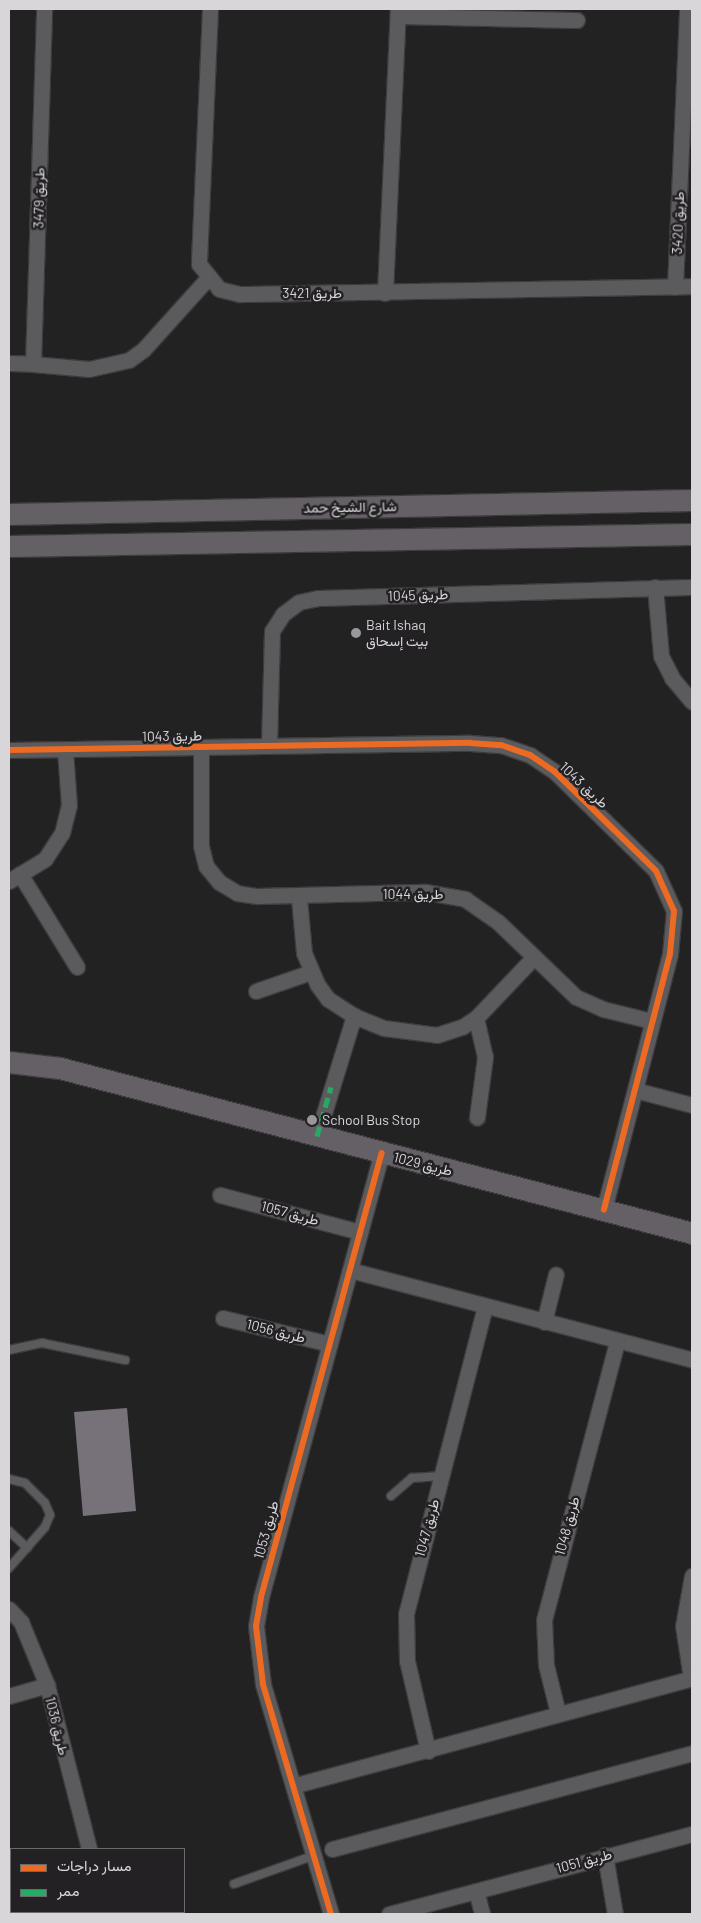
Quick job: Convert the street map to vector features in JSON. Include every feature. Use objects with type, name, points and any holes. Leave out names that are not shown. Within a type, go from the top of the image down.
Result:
[{"type":"main road","name":"شارع الشيخ حمد","points":[[9,514],[692,500]]},
{"type":"main road","points":[[9,546],[692,534]]},
{"type":"main road","name":"طريق 1029","points":[[9,1062],[60,1068],[692,1233]]},
{"type":"street","name":"طريق 3479","points":[[33,364],[44,9]]},
{"type":"street","points":[[9,364],[33,364],[89,370],[129,360],[142,350],[207,278],[199,264],[210,9]]},
{"type":"street","name":"طريق 3420","points":[[675,287],[687,9]]},
{"type":"street","points":[[385,292],[398,12],[576,20]]},
{"type":"street","name":"طريق 3421","points":[[207,278],[219,289],[239,294],[692,286]]},
{"type":"street","points":[[655,587],[661,656],[672,678],[692,702]]},
{"type":"street","name":"طريق 1045","points":[[268,746],[272,631],[283,614],[299,602],[318,598],[692,587]]},
{"type":"street","name":"طريق 1043","points":[[9,750],[501,745],[530,755],[555,772],[656,871],[667,890],[674,933],[604,1210]]},
{"type":"street","name":"طريق 1044","points":[[201,748],[202,846],[206,866],[219,882],[237,893],[299,898],[446,893],[483,908],[533,958],[576,997],[603,1009],[652,1021]]},
{"type":"street","points":[[65,750],[69,805],[62,833],[45,859],[15,878],[76,967]]},
{"type":"street","points":[[299,898],[300,930],[311,972],[328,999],[354,1016],[384,1028],[438,1035],[476,1018],[533,958]]},
{"type":"street","points":[[256,990],[311,972]]},
{"type":"street","points":[[318,1136],[331,1087],[354,1016]]},
{"type":"street","points":[[476,1018],[486,1074],[477,1117]]},
{"type":"street","points":[[635,1090],[692,1105]]},
{"type":"street","name":"طريق 1053","points":[[331,1914],[296,1785],[263,1684],[256,1626],[382,1153]]},
{"type":"street","name":"طريق 1057","points":[[220,1195],[360,1232]]},
{"type":"street","points":[[350,1270],[692,1360]]},
{"type":"street","points":[[544,1322],[556,1274]]},
{"type":"street","name":"طريق 1047","points":[[428,1751],[405,1638],[411,1591],[485,1307]]},
{"type":"street","name":"طريق 1056","points":[[223,1318],[330,1344]]},
{"type":"street","name":"طريق 1048","points":[[558,1713],[546,1666],[544,1620],[617,1341]]},
{"type":"street","points":[[296,1785],[428,1751],[558,1713],[691,1678],[683,1626],[692,1576]]},
{"type":"street","name":"طريق 1036","points":[[9,1609],[21,1622],[47,1685],[89,1848]]},
{"type":"street","points":[[9,1696],[47,1685]]},
{"type":"street","points":[[332,1850],[692,1753]]},
{"type":"street","name":"طريق 1051","points":[[389,1914],[605,1855],[692,1834]]},
{"type":"street","points":[[605,1855],[615,1914]]},
{"type":"street","points":[[476,1891],[482,1914]]},
{"type":"lane","points":[[9,1350],[42,1344],[124,1360]]},
{"type":"lane","points":[[391,1496],[412,1478],[441,1476]]},
{"type":"lane","points":[[9,1479],[25,1483],[49,1508],[49,1522],[9,1568]]},
{"type":"lane","points":[[9,1531],[27,1548]]},
{"type":"lane","points":[[234,1884],[315,1855]]},
{"type":"building","points":[[127,1408],[136,1511],[83,1516],[74,1412]]},
{"type":"marked path","points":[[317,1136],[331,1087]]},
{"type":"cycle path","points":[[9,750],[470,743],[501,745],[530,755],[555,772],[656,871],[674,911],[670,954],[604,1210]]},
{"type":"cycle path","points":[[331,1914],[263,1684],[256,1626],[261,1597],[382,1153]]},
{"type":"place","name":"Bait Ishaq بيت إسحاق","points":[[356,633]]},
{"type":"place","name":"School Bus Stop","points":[[312,1120]]}]
